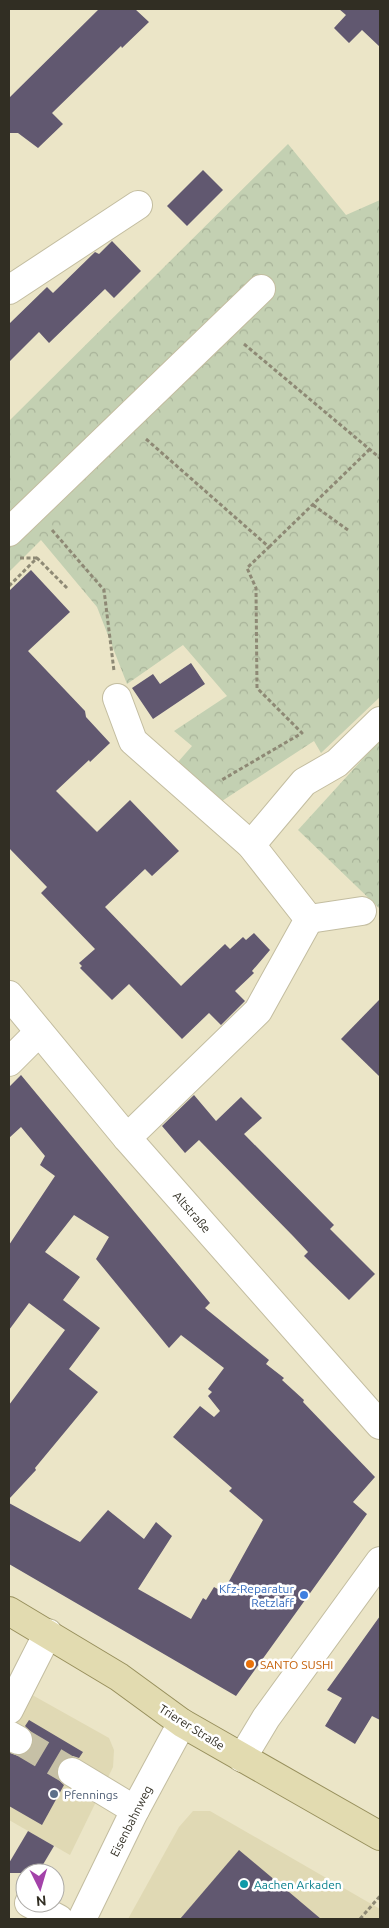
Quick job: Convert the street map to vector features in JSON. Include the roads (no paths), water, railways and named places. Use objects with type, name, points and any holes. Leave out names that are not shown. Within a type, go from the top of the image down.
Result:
[{"type":"main road","name":"Trierer Straße","points":[[9,1610],[119,1677],[182,1723],[380,1836]]},
{"type":"street","points":[[9,290],[138,205]]},
{"type":"street","points":[[9,532],[261,289]]},
{"type":"street","points":[[117,698],[133,741],[251,845],[309,920]]},
{"type":"street","points":[[251,845],[304,782],[337,764],[380,721]]},
{"type":"street","points":[[309,920],[362,911]]},
{"type":"street","points":[[127,1138],[258,1011],[309,920]]},
{"type":"street","name":"Altstraße","points":[[9,995],[127,1138],[380,1425]]},
{"type":"street","points":[[9,1062],[39,1032]]},
{"type":"street","points":[[242,1758],[266,1718],[380,1560]]},
{"type":"street","points":[[9,1710],[48,1633]]},
{"type":"street","name":"Eisenbahnweg","points":[[82,1919],[135,1810],[182,1723]]},
{"type":"street","points":[[72,1772],[135,1810]]},
{"type":"street","points":[[48,1913],[59,1919]]},
{"type":"tunnel","points":[[18,1740],[72,1772]]},
{"type":"place","name":"Kfz-Reparatur Retzlaff","points":[[304,1595]]},
{"type":"place","name":"SANTO SUSHI","points":[[250,1664]]},
{"type":"place","name":"Pfennings","points":[[54,1794]]},
{"type":"place","name":"Aachen Arkaden","points":[[244,1884]]}]
